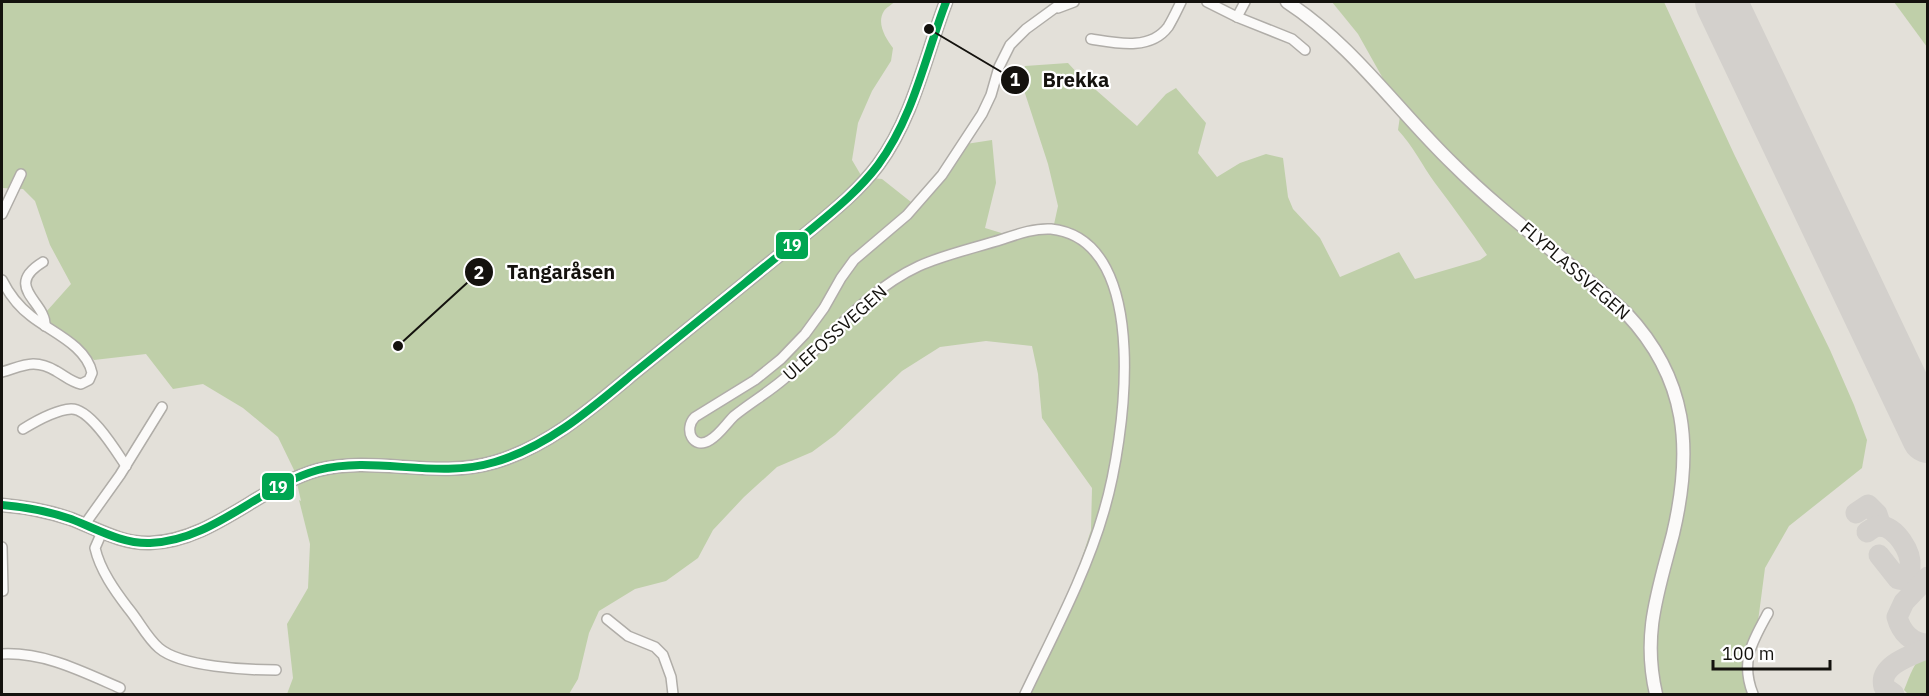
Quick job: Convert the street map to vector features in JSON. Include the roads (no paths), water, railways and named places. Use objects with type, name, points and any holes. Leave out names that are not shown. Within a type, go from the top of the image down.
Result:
[{"type":"main road","points":[[2,505],[44,511],[137,542],[173,540],[214,523],[295,479],[318,470],[349,466],[443,470],[478,466],[518,454],[554,435],[615,390],[786,250],[840,205],[869,177],[890,147],[908,114],[946,2]]},
{"type":"main road","name":"FLYPLASSVEGEN","points":[[1287,2],[1317,23],[1347,50],[1429,140],[1484,193],[1626,313],[1652,345],[1663,364],[1673,386],[1681,414],[1684,453],[1682,488],[1652,619],[1650,650],[1656,694]]},
{"type":"street","name":"ULEFOSSVEGEN","points":[[1025,694],[1099,529],[1112,481],[1120,432],[1124,382],[1117,297],[1108,271],[1083,241],[1069,234],[1043,229],[1021,233],[917,267],[884,287],[856,310],[798,366],[734,417],[709,441],[701,443],[693,440],[689,427],[695,417],[767,371],[805,334],[854,260],[907,215],[942,175],[982,114],[991,95],[999,67],[1010,45],[1026,29],[1063,2]]},
{"type":"street","name":"ULEFOSSVEGEN","points":[[1053,10],[1074,2]]},
{"type":"street","points":[[1091,39],[1133,44],[1153,39],[1167,28],[1181,2]]},
{"type":"street","points":[[1208,2],[1237,17],[1292,39],[1305,50]]},
{"type":"street","points":[[1237,17],[1245,2]]},
{"type":"street","points":[[2,214],[21,174]]},
{"type":"street","points":[[43,262],[32,270],[27,280],[28,293],[44,317],[45,326]]},
{"type":"street","points":[[2,280],[15,301],[45,326],[71,343],[84,357],[92,373],[89,380],[78,383],[47,366],[33,363],[2,372]]},
{"type":"street","points":[[85,525],[162,407]]},
{"type":"street","points":[[23,429],[52,415],[76,409],[99,427],[126,465]]},
{"type":"street","points":[[102,532],[95,548],[102,566],[116,592],[161,650],[179,658],[219,667],[276,670]]},
{"type":"street","points":[[2,547],[3,591]]},
{"type":"street","points":[[1752,694],[1746,667],[1749,651],[1768,613]]},
{"type":"street","points":[[608,619],[628,636],[655,647],[663,654],[671,677],[673,694]]},
{"type":"street","points":[[2,654],[24,654],[46,658],[120,688]]},
{"type":"place","name":"Brekka","points":[[929,29]]},
{"type":"place","name":"Tangaråsen","points":[[398,346]]}]
